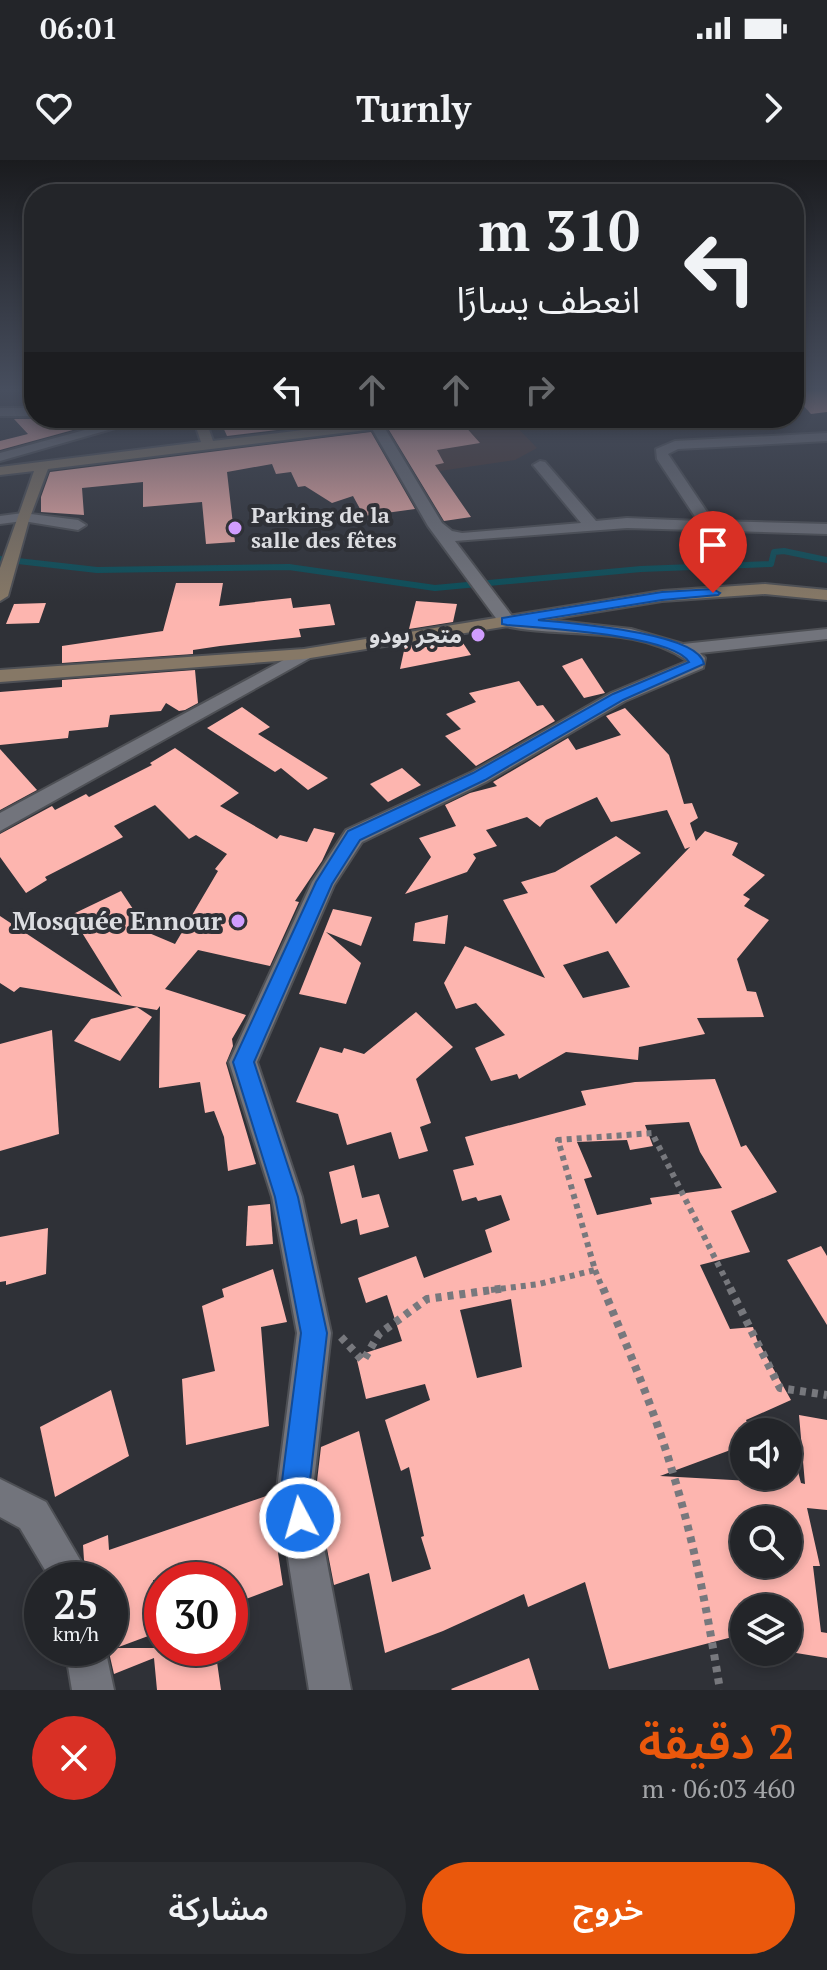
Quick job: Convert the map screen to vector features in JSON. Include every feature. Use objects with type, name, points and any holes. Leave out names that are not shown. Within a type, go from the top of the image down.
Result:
[{"type":"street","points":[[0,471],[91,459]]},
{"type":"street","points":[[330,1690],[295,1489],[314,1333],[287,1197],[243,1062],[324,882],[354,836],[479,777],[618,697],[697,664],[696,658],[683,649],[609,630],[507,621],[436,526],[396,459]]},
{"type":"street","points":[[664,459],[707,523]]},
{"type":"street","points":[[2,591],[22,518],[43,465]]},
{"type":"street","points":[[540,465],[593,527]]},
{"type":"street","points":[[0,520],[22,518],[78,525]]},
{"type":"street","points":[[436,526],[447,534],[461,538],[627,523],[827,529]]},
{"type":"street","points":[[0,676],[304,654],[662,596],[765,589],[827,595]]},
{"type":"street","points":[[683,649],[827,634]]},
{"type":"street","points":[[0,823],[304,654]]},
{"type":"street","points":[[0,666],[24,673]]},
{"type":"street","points":[[0,1497],[33,1515],[62,1562]]},
{"type":"street","points":[[88,1666],[93,1690]]},
{"type":"path","points":[[720,1690],[708,1610],[678,1490],[636,1368],[595,1270],[558,1140],[652,1133],[780,1388],[827,1395]]},
{"type":"path","points":[[314,1333],[343,1337],[363,1361],[379,1334],[427,1299],[539,1284],[595,1270]]},
{"type":"shaded area","points":[[409,459],[516,459],[515,460],[419,474]]},
{"type":"building","points":[[151,459],[387,459],[415,509],[364,516],[353,496],[332,503],[305,486],[298,487],[291,472],[276,474],[272,464],[227,472],[235,542],[206,544],[202,502],[143,507],[143,482],[82,488],[84,515],[41,512],[41,497],[50,472]]},
{"type":"building","points":[[407,459],[442,459],[444,463],[435,465],[471,517],[444,521]]},
{"type":"building","points":[[176,583],[223,583],[219,606],[291,598],[293,608],[330,604],[335,625],[299,629],[301,637],[193,650],[193,654],[62,663],[62,646],[163,631]]},
{"type":"building","points":[[416,601],[457,604],[453,622],[409,629]]},
{"type":"building","points":[[46,603],[39,623],[6,624],[14,604]]},
{"type":"building","points":[[459,637],[471,655],[400,669],[405,646]]},
{"type":"building","points":[[582,658],[605,693],[584,698],[562,666]]},
{"type":"building","points":[[195,670],[198,703],[185,710],[179,711],[166,703],[161,711],[110,715],[108,727],[69,731],[68,738],[0,745],[0,692],[62,687],[62,680]]},
{"type":"building","points":[[519,681],[537,706],[543,705],[555,721],[476,766],[445,736],[461,729],[446,714],[476,702],[469,693]]},
{"type":"building","points":[[242,707],[270,727],[258,734],[328,778],[308,790],[281,768],[275,772],[207,728]]},
{"type":"building","points":[[625,708],[669,755],[684,804],[692,803],[698,818],[690,823],[696,841],[705,831],[738,843],[732,855],[765,875],[743,895],[750,899],[744,906],[769,920],[737,959],[747,991],[756,992],[764,1017],[697,1018],[705,1034],[639,1047],[638,1060],[566,1052],[519,1079],[517,1074],[491,1081],[475,1048],[505,1035],[476,1003],[456,1009],[444,983],[465,946],[545,978],[503,900],[528,893],[521,882],[555,872],[616,836],[641,853],[590,886],[616,924],[690,847],[685,849],[667,810],[611,822],[597,797],[546,820],[540,827],[527,817],[486,830],[497,846],[473,854],[476,858],[467,872],[405,894],[431,857],[419,838],[456,826],[445,805],[470,793],[497,786],[493,782],[568,738],[576,750],[621,735],[606,716]],"holes":[[[608,951],[630,987],[583,998],[563,965]]]},
{"type":"building","points":[[175,748],[239,793],[220,806],[277,839],[280,835],[307,842],[314,828],[335,833],[322,861],[295,901],[299,902],[270,966],[198,950],[165,989],[246,1015],[232,1039],[233,1046],[226,1063],[256,1164],[228,1171],[224,1137],[214,1111],[205,1113],[200,1082],[159,1088],[160,1006],[157,1010],[20,987],[14,992],[0,983],[0,916],[122,997],[71,915],[121,891],[149,933],[175,944],[218,871],[215,869],[227,854],[196,835],[189,839],[155,805],[114,826],[123,837],[45,877],[47,880],[26,893],[0,857],[0,834],[52,806],[55,810],[86,794],[89,797],[152,765],[150,763]]},
{"type":"building","points":[[0,749],[37,790],[0,810]]},
{"type":"building","points":[[402,768],[421,785],[388,802],[370,784]]},
{"type":"building","points":[[333,909],[372,917],[361,946],[326,932],[361,963],[346,1004],[299,994]]},
{"type":"building","points":[[448,915],[445,944],[413,941],[415,923]]},
{"type":"building","points":[[137,1007],[152,1017],[120,1061],[74,1041],[91,1019]]},
{"type":"building","points":[[416,1012],[453,1047],[416,1079],[431,1123],[420,1127],[428,1151],[399,1159],[391,1132],[347,1145],[338,1114],[296,1102],[320,1047],[342,1053],[344,1048],[364,1054]]},
{"type":"building","points":[[52,1030],[59,1134],[0,1151],[0,1044]]},
{"type":"building","points":[[715,1079],[741,1147],[746,1145],[777,1192],[731,1211],[750,1252],[700,1265],[730,1329],[753,1327],[757,1340],[791,1400],[750,1418],[730,1418],[730,1450],[660,1476],[730,1480],[730,1490],[802,1490],[802,1483],[805,1484],[802,1418],[799,1415],[827,1420],[827,1510],[807,1508],[820,1566],[813,1566],[821,1632],[827,1633],[827,1658],[802,1654],[802,1594],[730,1594],[730,1638],[609,1669],[585,1582],[528,1607],[524,1594],[443,1631],[385,1653],[369,1573],[334,1585],[322,1523],[327,1521],[317,1481],[321,1447],[359,1431],[392,1582],[431,1569],[421,1537],[424,1536],[409,1467],[401,1471],[385,1420],[430,1400],[425,1384],[366,1399],[356,1356],[402,1341],[387,1295],[366,1303],[358,1278],[416,1256],[424,1278],[492,1252],[485,1230],[510,1220],[501,1195],[478,1201],[476,1197],[462,1201],[453,1170],[474,1165],[465,1137],[586,1105],[581,1091],[635,1082]],"holes":[[[689,1122],[700,1152],[722,1188],[650,1198],[652,1204],[597,1215],[584,1179],[592,1177],[577,1142],[627,1140],[630,1150],[653,1146],[645,1125]],[[511,1299],[522,1367],[477,1378],[460,1310]]]},
{"type":"building","points":[[354,1165],[362,1198],[379,1194],[389,1227],[360,1235],[357,1219],[341,1224],[329,1172]]},
{"type":"building","points":[[270,1204],[273,1244],[246,1246],[248,1206]]},
{"type":"building","points":[[48,1228],[46,1274],[6,1285],[6,1281],[0,1282],[0,1237]]},
{"type":"building","points":[[821,1246],[827,1256],[827,1325],[787,1260]]},
{"type":"building","points":[[273,1269],[287,1322],[261,1327],[269,1426],[186,1445],[182,1379],[215,1371],[202,1306],[224,1297],[222,1289]]},
{"type":"building","points":[[111,1390],[129,1456],[55,1497],[40,1427]]},
{"type":"building","points":[[269,1495],[283,1585],[248,1598],[248,1562],[144,1562],[144,1638],[128,1644],[128,1562],[84,1560],[83,1545],[108,1535],[109,1550]]},
{"type":"building","points":[[128,1648],[144,1648],[144,1662],[114,1674],[112,1666],[128,1666]]},
{"type":"building","points":[[529,1658],[539,1690],[451,1689]]},
{"type":"building","points":[[155,1666],[218,1666],[221,1690],[157,1690]]},
{"type":"waterway","points":[[0,559],[97,570],[289,567],[435,588],[641,569],[771,564],[774,552],[784,551],[827,560]]},
{"type":"place","name":"Parking de la salle des fêtes","points":[[235,528]]},
{"type":"place","name":"متجر بودو","points":[[478,635]]},
{"type":"place","name":"Mosquée Ennour","points":[[238,921]]},
{"type":"route","points":[[300,1518],[295,1489],[314,1333],[287,1197],[243,1062],[324,882],[354,836],[479,777],[618,697],[697,664],[696,658],[683,649],[609,630],[507,621],[662,596],[713,593]]}]
